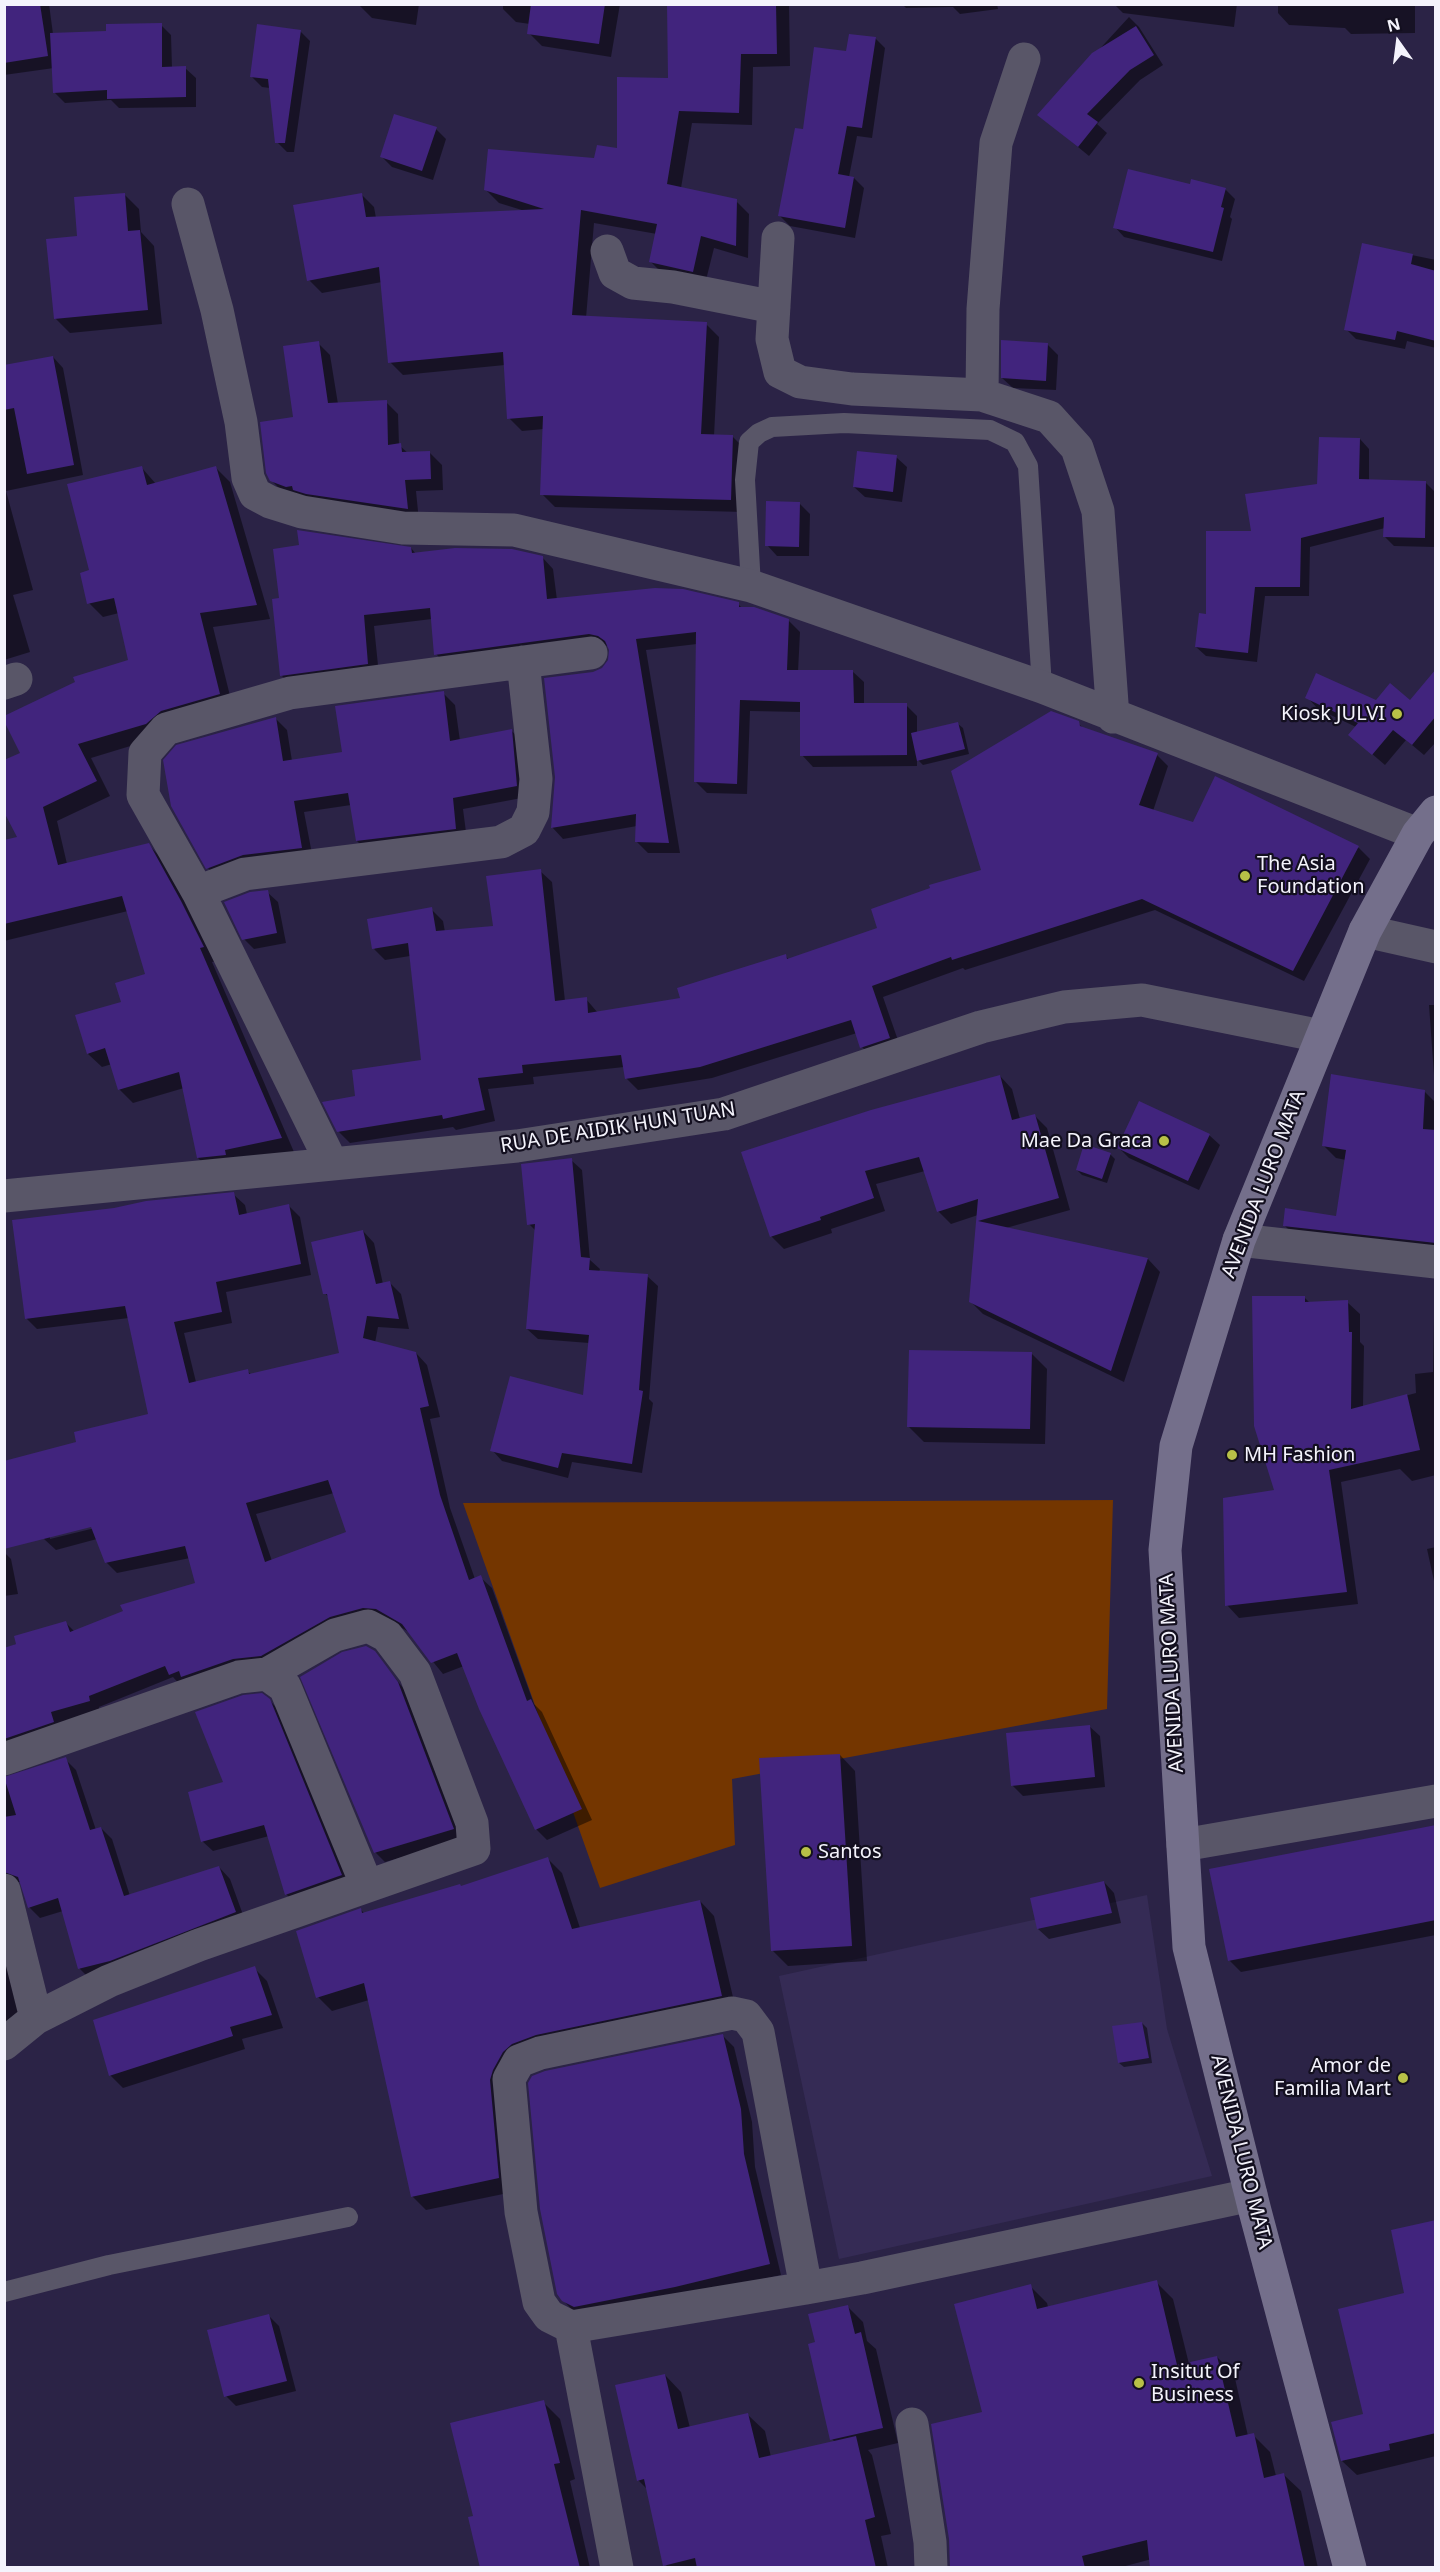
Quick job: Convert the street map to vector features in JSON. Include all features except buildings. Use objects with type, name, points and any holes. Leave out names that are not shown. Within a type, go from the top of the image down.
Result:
[{"type":"main road","name":"AVENIDA LURO MATA","points":[[1350,2568],[1251,2195],[1189,1947],[1165,1550],[1176,1446],[1239,1240],[1365,932],[1427,823]]},
{"type":"street","points":[[982,395],[983,309],[996,143],[1024,59]]},
{"type":"street","points":[[188,204],[217,310],[242,422],[248,478],[255,494],[270,502],[302,512],[403,528],[514,530],[751,586],[1042,687],[1113,717],[1427,823]]},
{"type":"street","points":[[778,237],[772,339],[780,372],[800,382],[852,389],[982,395],[1049,417],[1077,448],[1098,511],[1113,717]]},
{"type":"street","points":[[607,251],[615,273],[633,283],[673,287],[774,307]]},
{"type":"street","points":[[332,1164],[198,892],[143,795],[146,753],[166,729],[290,693],[591,653]]},
{"type":"street","points":[[198,892],[245,874],[501,842],[524,830],[532,812],[536,779],[523,662]]},
{"type":"street","points":[[1365,932],[1436,947]]},
{"type":"street","name":"RUA DE AIDIK HUN TUAN","points":[[4,1196],[517,1146],[724,1114],[981,1027],[1064,1007],[1142,1000],[1321,1036]]},
{"type":"street","points":[[1239,1240],[1436,1262]]},
{"type":"street","points":[[4,1760],[239,1677],[267,1674],[335,1635],[368,1626],[387,1636],[415,1673],[472,1823],[474,1849],[189,1949],[109,1981],[36,2018],[4,2044]]},
{"type":"street","points":[[267,1674],[285,1687],[367,1886]]},
{"type":"street","points":[[1183,1845],[1436,1802]]},
{"type":"street","points":[[4,1890],[36,2018]]},
{"type":"street","points":[[806,2288],[758,2032],[746,2016],[732,2013],[540,2053],[519,2061],[509,2079],[521,2212],[539,2302],[549,2316],[571,2327],[806,2288],[862,2278],[1251,2195]]},
{"type":"street","points":[[571,2327],[617,2568]]},
{"type":"street","points":[[912,2424],[930,2542],[931,2568]]},
{"type":"lane","points":[[751,586],[745,480],[749,442],[759,433],[772,427],[844,423],[990,430],[1015,442],[1028,466],[1042,687]]},
{"type":"lane","points":[[4,2292],[109,2265],[348,2217]]},
{"type":"shaded area","points":[[1113,1500],[1107,1709],[732,1779],[735,1845],[600,1888],[463,1503]]},
{"type":"shaded area","points":[[1147,1895],[1167,2029],[1212,2176],[839,2259],[779,1976]]},
{"type":"place","name":"Kiosk JULVI","points":[[1397,714]]},
{"type":"place","name":"The Asia Foundation","points":[[1245,876]]},
{"type":"place","name":"Mae Da Graca","points":[[1164,1141]]},
{"type":"place","name":"MH Fashion","points":[[1232,1455]]},
{"type":"place","name":"Santos","points":[[806,1852]]},
{"type":"place","name":"Amor de Familia Mart","points":[[1403,2078]]},
{"type":"place","name":"Insitut Of Business","points":[[1139,2383]]}]
